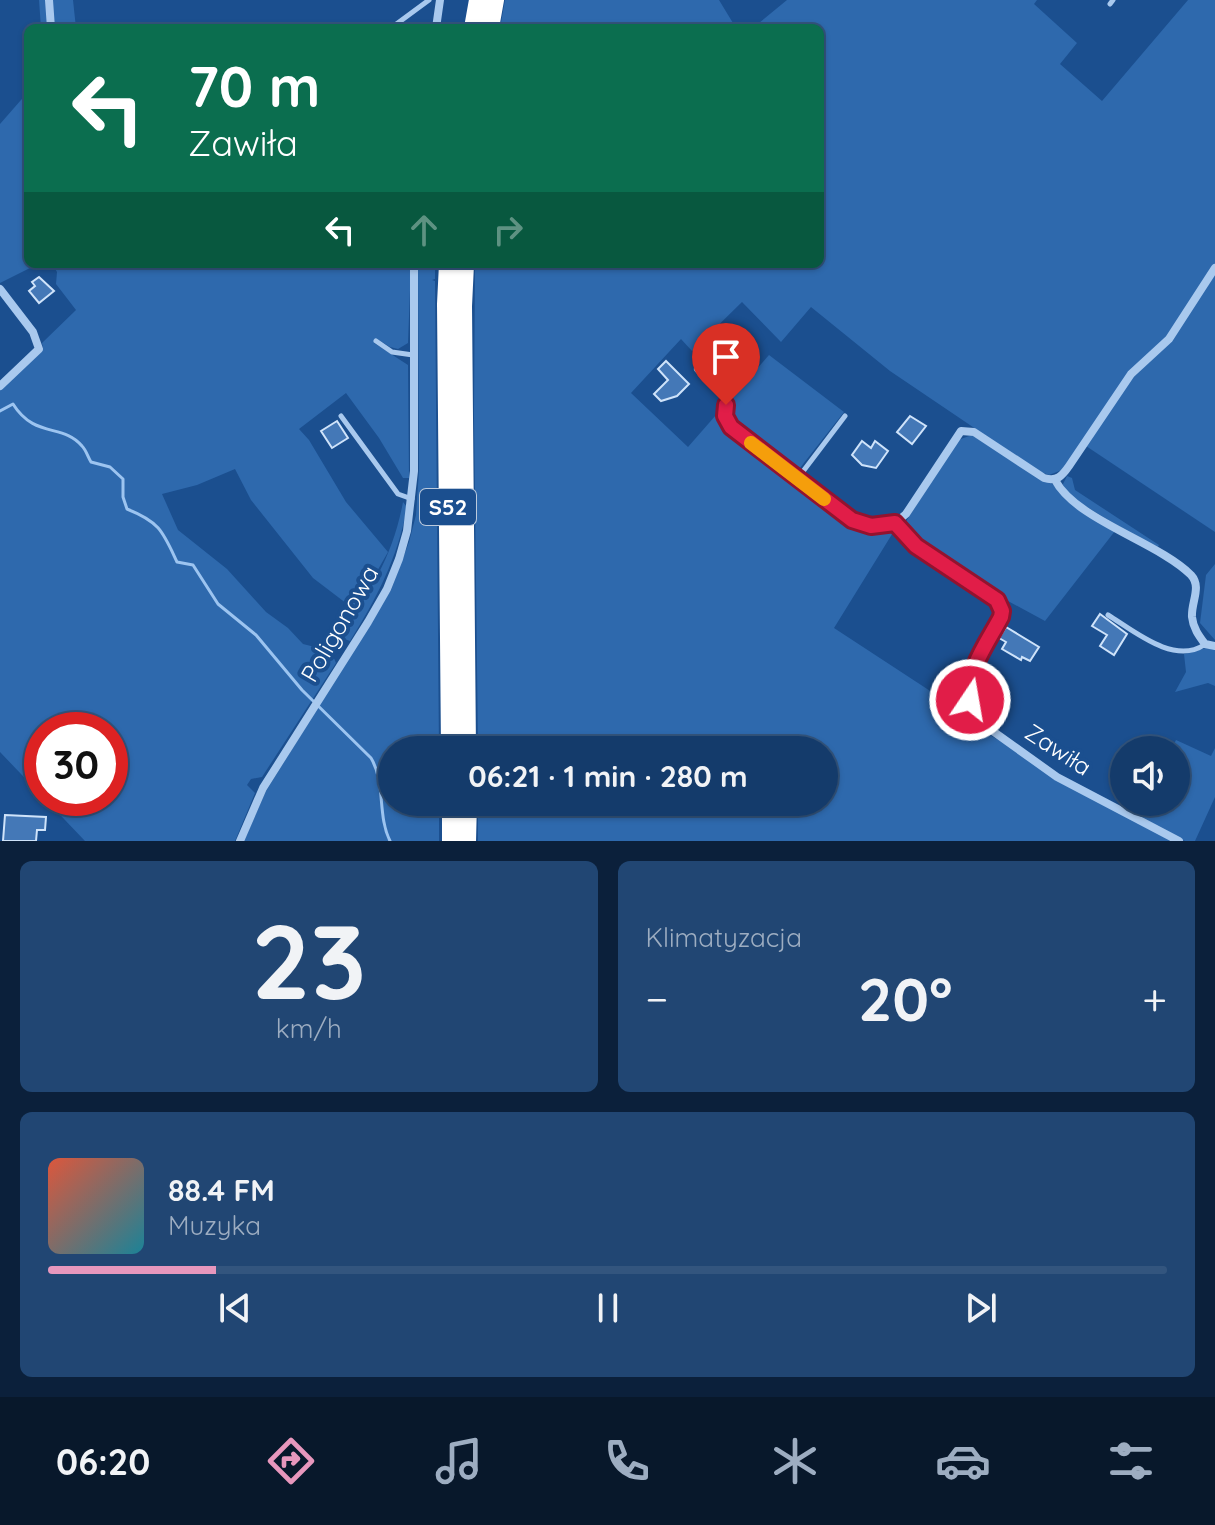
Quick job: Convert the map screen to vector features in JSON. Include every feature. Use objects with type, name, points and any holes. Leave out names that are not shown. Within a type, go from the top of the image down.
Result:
[{"type":"highway","points":[[474,24],[478,0]]},
{"type":"highway","points":[[491,24],[495,0]]},
{"type":"highway","name":"S52","points":[[448,268],[450,736]]},
{"type":"highway","name":"S52","points":[[465,268],[467,736]]},
{"type":"highway","points":[[451,816],[451,841]]},
{"type":"highway","points":[[467,841],[468,816]]},
{"type":"street","points":[[49,0],[51,24]]},
{"type":"street","points":[[437,24],[440,0]]},
{"type":"street","name":"Poligonowa","points":[[240,841],[263,788],[387,589],[403,545],[413,499],[414,268]]},
{"type":"street","points":[[1055,480],[1069,466],[1131,374],[1169,339],[1215,268]]},
{"type":"street","points":[[0,289],[33,332],[39,349],[0,386]]},
{"type":"street","points":[[698,369],[725,397],[725,416],[731,427],[858,523],[881,526],[895,523],[906,514],[957,434],[966,430],[984,438],[1036,473],[1055,480],[1069,499],[1194,578],[1197,587],[1192,621],[1210,645]]},
{"type":"street","name":"Zawiła","points":[[895,523],[916,546],[994,596],[1001,607],[1001,617],[969,682],[970,700],[980,722],[1057,777],[1179,841]]},
{"type":"lane","points":[[396,24],[429,0]]},
{"type":"lane","points":[[376,341],[392,352],[413,355]]},
{"type":"lane","points":[[341,416],[398,494],[413,499]]},
{"type":"lane","points":[[798,479],[845,416]]},
{"type":"lane","points":[[1108,615],[1174,651],[1191,651],[1210,645]]},
{"type":"shaded area","points":[[39,0],[73,0],[76,24],[41,24]]},
{"type":"shaded area","points":[[505,0],[719,0],[734,24],[501,24]]},
{"type":"shaded area","points":[[787,0],[1037,0],[1034,4],[1077,43],[1060,64],[1102,101],[1188,0],[1215,0],[1215,265],[1167,337],[1155,348],[1062,470],[1049,475],[1038,471],[890,371],[811,307],[781,342],[742,302],[692,351],[681,339],[631,393],[688,447],[716,415],[855,526],[894,531],[834,628],[973,719],[988,734],[1110,804],[1110,816],[1131,816],[1174,841],[478,841],[478,816],[838,816],[838,736],[478,736],[475,268],[824,268],[824,24],[758,24]]},
{"type":"shaded area","points":[[24,97],[24,268],[30,268],[0,283],[0,124]]},
{"type":"shaded area","points":[[54,268],[411,268],[408,343],[398,349],[377,339],[374,343],[408,365],[409,478],[403,478],[346,393],[299,429],[309,440],[346,502],[388,552],[355,610],[313,578],[251,500],[235,469],[197,485],[162,494],[178,530],[227,569],[266,612],[303,644],[323,649],[333,656],[336,663],[262,777],[251,779],[247,785],[255,793],[235,841],[85,841],[61,816],[128,816],[128,712],[24,712],[24,777],[0,752],[0,389],[39,354],[42,343],[76,310],[56,284]]},
{"type":"shaded area","points":[[418,268],[435,268],[435,279],[432,280],[435,281],[439,736],[378,736],[378,816],[439,816],[439,841],[244,841],[266,791],[391,590],[416,515],[419,470]]},
{"type":"shaded area","points":[[1215,272],[1215,532],[1086,446],[1133,376],[1171,340]]},
{"type":"shaded area","points":[[769,355],[844,412],[796,473],[733,424],[727,414],[733,396]]},
{"type":"shaded area","points":[[972,435],[1054,485],[1068,501],[1115,531],[1045,621],[1008,601],[1003,602],[917,544],[906,532],[905,523],[958,440]]},
{"type":"shaded area","points":[[1067,476],[1072,478],[1075,490],[1159,545],[1157,549],[1070,497],[1062,486]]},
{"type":"shaded area","points":[[403,502],[407,507],[403,525],[385,577],[350,641],[339,637],[361,605],[387,557]]},
{"type":"shaded area","points":[[1215,564],[1215,640],[1200,623],[1206,575]]},
{"type":"shaded area","points":[[1206,648],[1215,650],[1215,686],[1208,683],[1175,692],[1186,672],[1184,654]]},
{"type":"shaded area","points":[[1190,746],[1211,756],[1215,748],[1215,797],[1195,841],[1185,841],[1137,818],[1190,816]]},
{"type":"building","points":[[39,277],[54,291],[39,303],[29,291],[35,286],[32,282]]},
{"type":"building","points":[[666,361],[689,384],[677,396],[661,401],[654,394],[668,380],[658,369]]},
{"type":"building","points":[[910,416],[926,426],[912,444],[897,432]]},
{"type":"building","points":[[337,421],[348,438],[332,448],[321,431]]},
{"type":"building","points":[[862,441],[871,448],[875,441],[888,451],[876,468],[862,465],[852,455]]},
{"type":"building","points":[[1100,614],[1127,634],[1114,655],[1100,646],[1107,635],[1092,626]]},
{"type":"building","points":[[1006,627],[1039,647],[1030,661],[1022,657],[1021,660],[1002,649],[1006,642],[999,638]]},
{"type":"building","points":[[5,815],[46,817],[45,830],[37,830],[36,841],[3,841]]},
{"type":"waterway","points":[[0,411],[13,404],[30,422],[74,439],[91,462],[110,467],[123,479],[127,509],[159,529],[177,562],[193,565],[218,604],[256,635],[302,690],[371,758],[376,768],[390,841]]},
{"type":"slow traffic","points":[[751,443],[824,499]]},
{"type":"route","points":[[726,405],[725,416],[731,427],[852,520],[871,526],[895,523],[916,546],[994,596],[1001,607],[1001,617],[969,682],[970,700]]}]
